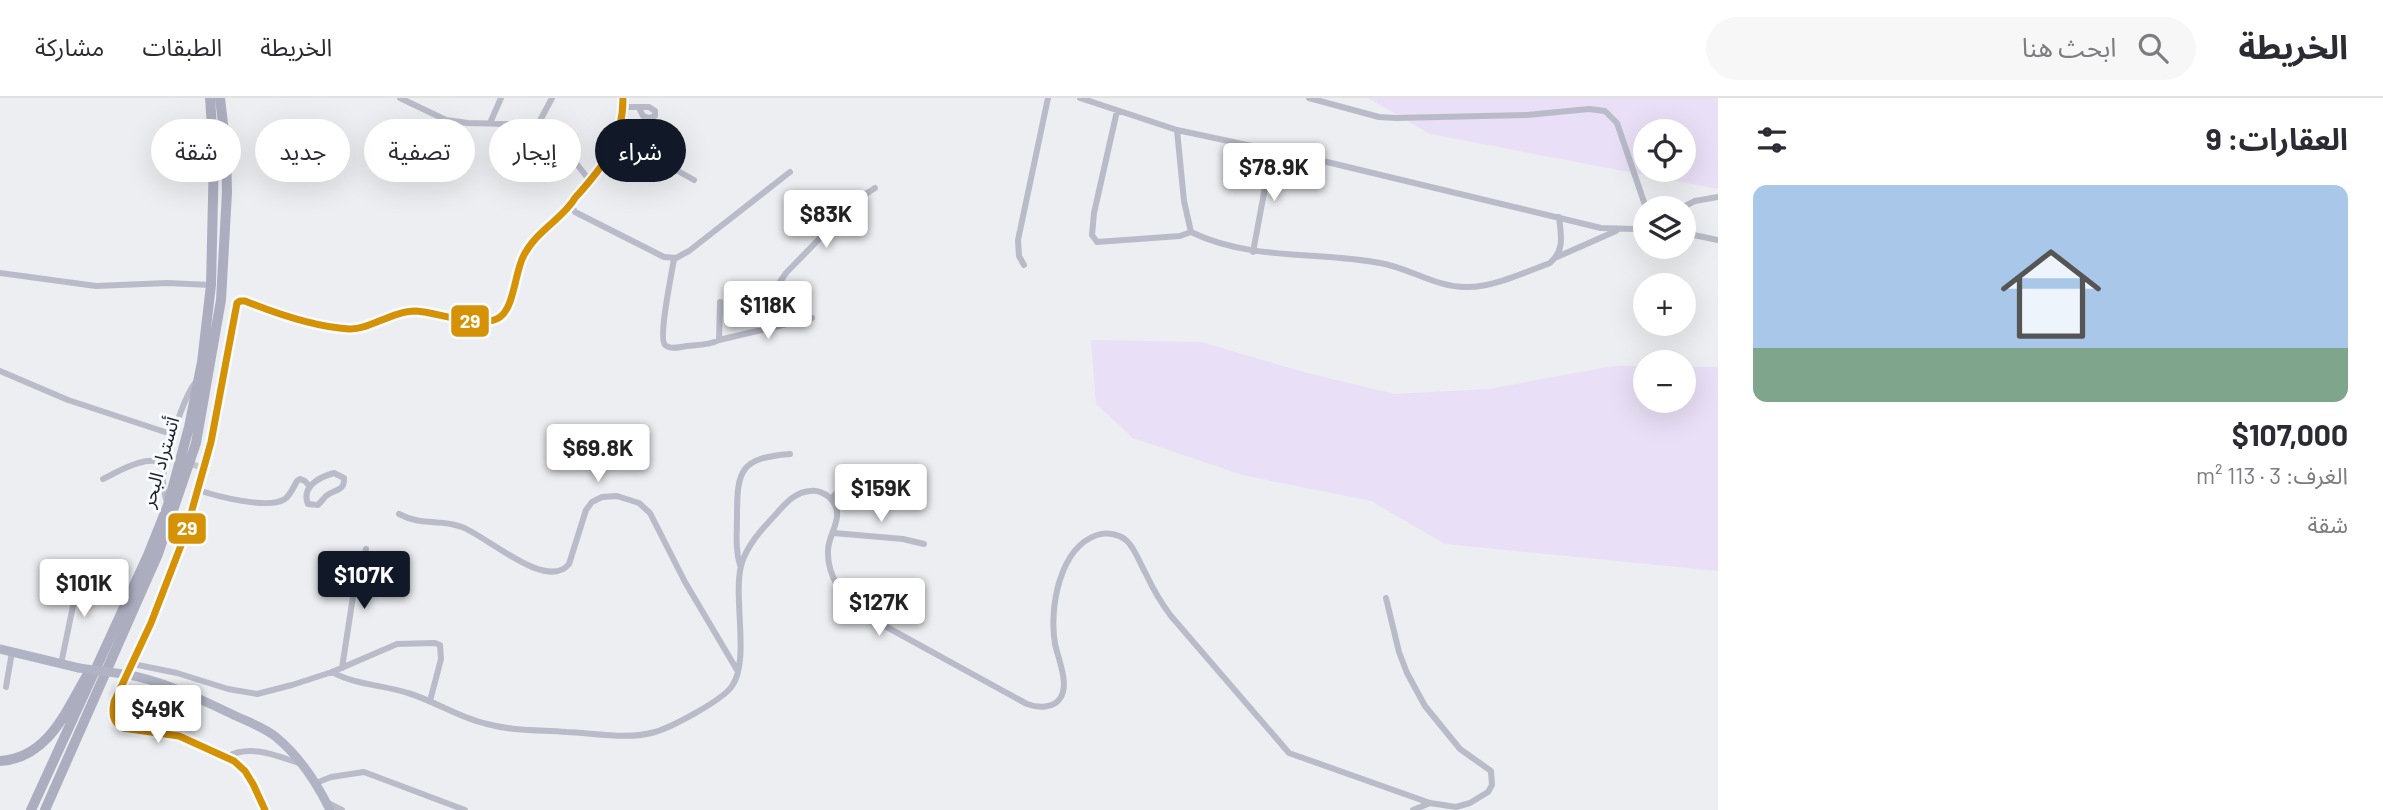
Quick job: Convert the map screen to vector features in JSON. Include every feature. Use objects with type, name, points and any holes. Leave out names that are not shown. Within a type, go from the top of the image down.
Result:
[{"type":"highway","name":"أتستراد البحر","points":[[31,810],[168,505],[189,426],[211,285],[214,175],[210,98]]},
{"type":"highway","name":"أتستراد البحر","points":[[45,810],[164,539],[196,443],[221,300],[226,149],[220,98]]},
{"type":"highway","points":[[0,761],[28,753],[50,737],[69,711],[83,682],[111,637]]},
{"type":"main road","points":[[0,649],[79,668],[125,674],[166,686],[262,727],[277,738],[302,764],[328,806]]},
{"type":"street","points":[[400,98],[446,120],[489,123]]},
{"type":"street","points":[[492,119],[501,98]]},
{"type":"street","points":[[541,119],[552,98]]},
{"type":"street","points":[[622,119],[623,98]]},
{"type":"street","points":[[1024,265],[1019,256],[1018,240],[1048,98]]},
{"type":"street","points":[[1080,98],[1177,130],[1617,230],[1633,229]]},
{"type":"street","points":[[1308,98],[1379,117],[1396,118],[1527,115],[1590,109],[1605,111],[1617,123],[1642,196]]},
{"type":"street","points":[[623,107],[639,108]]},
{"type":"street","points":[[1117,111],[1092,232],[1094,240],[1104,243],[1191,232],[1211,241],[1253,252],[1384,263],[1447,285],[1467,287],[1494,282],[1550,263],[1557,257],[1617,230]]},
{"type":"street","points":[[1177,130],[1184,201],[1191,232]]},
{"type":"street","points":[[1253,252],[1272,150]]},
{"type":"street","points":[[581,170],[590,181]]},
{"type":"street","points":[[572,206],[575,212],[664,257],[674,259],[711,234],[790,172]]},
{"type":"street","points":[[265,810],[245,771],[228,757],[179,736],[117,725],[112,711],[125,674],[133,664],[157,609],[184,538],[211,442],[237,303],[240,301],[302,320],[348,329],[357,329],[389,316],[414,311],[480,322],[496,319],[505,312],[510,302],[517,271],[526,250],[556,217],[572,206],[575,198],[595,174]]},
{"type":"street","points":[[686,176],[694,180]]},
{"type":"street","points":[[764,328],[775,289],[786,273],[858,199],[875,188]]},
{"type":"street","points":[[1696,201],[1718,197]]},
{"type":"street","points":[[1557,257],[1562,238],[1559,217]]},
{"type":"street","points":[[1696,235],[1718,240]]},
{"type":"street","points":[[674,259],[663,327],[664,344],[670,348],[708,344],[812,318]]},
{"type":"street","points":[[0,273],[96,286],[211,285]]},
{"type":"street","points":[[719,340],[720,302]]},
{"type":"street","points":[[771,309],[788,323]]},
{"type":"street","points":[[211,367],[220,383]]},
{"type":"street","points":[[0,371],[68,400],[174,435]]},
{"type":"street","points":[[168,505],[163,478],[166,464],[187,396],[198,380]]},
{"type":"street","points":[[741,567],[736,552],[738,480],[753,461],[764,456],[790,454]]},
{"type":"street","points":[[103,480],[146,461],[159,460],[166,464]]},
{"type":"street","points":[[198,490],[224,499],[280,501],[292,492],[297,481],[305,481],[309,486],[306,501],[318,505],[328,494],[341,489],[345,480],[334,473],[309,486]]},
{"type":"street","points":[[831,499],[844,485],[861,475]]},
{"type":"street","points":[[332,672],[346,678],[386,686],[430,701],[472,720],[498,727],[639,735],[655,732],[714,702],[733,685],[738,672],[738,584],[745,554],[791,498],[808,491],[820,492],[831,499],[838,515],[828,550],[830,567],[841,593],[853,607],[1035,707],[1054,703],[1062,695],[1063,682],[1053,618],[1060,583],[1069,560],[1085,541],[1095,536],[1121,536],[1128,542],[1171,616],[1289,753],[1430,803],[1456,807],[1470,803],[1488,793],[1493,778],[1491,771],[1460,750],[1425,706],[1399,652],[1386,598]]},
{"type":"street","points":[[399,514],[419,522],[461,526],[520,562],[542,570],[554,571],[564,569],[569,564],[586,510],[592,502],[603,497],[617,496],[632,500],[650,513],[685,582],[738,672]]},
{"type":"street","points":[[170,523],[184,538]]},
{"type":"street","points":[[834,533],[903,539],[924,544]]},
{"type":"street","points":[[164,539],[184,538]]},
{"type":"street","points":[[342,668],[354,590],[366,549]]},
{"type":"street","points":[[61,664],[74,601],[87,569]]},
{"type":"street","points":[[133,664],[251,694],[332,672],[397,644],[438,644],[441,659],[430,701]]},
{"type":"street","points":[[6,687],[12,652]]},
{"type":"street","points":[[228,757],[246,750],[302,764]]},
{"type":"street","points":[[316,783],[331,776],[363,772],[465,810]]},
{"type":"street","points":[[1413,810],[1430,803]]},
{"type":"street","points":[[328,806],[342,810]]},
{"type":"shaded area","points":[[1368,98],[1718,98],[1718,189],[1681,182],[1696,182],[1696,119],[1633,119],[1633,173],[1430,134]]},
{"type":"shaded area","points":[[1091,340],[1201,342],[1307,373],[1395,394],[1489,389],[1613,366],[1633,366],[1633,413],[1696,413],[1696,367],[1718,367],[1718,571],[1445,544],[1371,501],[1242,475],[1133,438],[1096,404]]},
{"type":"tunnel","points":[[168,455],[205,469]]},
{"type":"transit line","name":"29","points":[[265,810],[245,771],[234,761],[179,736],[123,728],[117,723],[113,713],[114,702],[151,623],[185,535],[211,442],[237,303],[245,301],[296,319],[349,329],[365,327],[398,314],[416,311],[483,322],[500,317],[508,306],[520,264],[528,248],[570,205],[610,152],[620,128],[623,98]]}]
